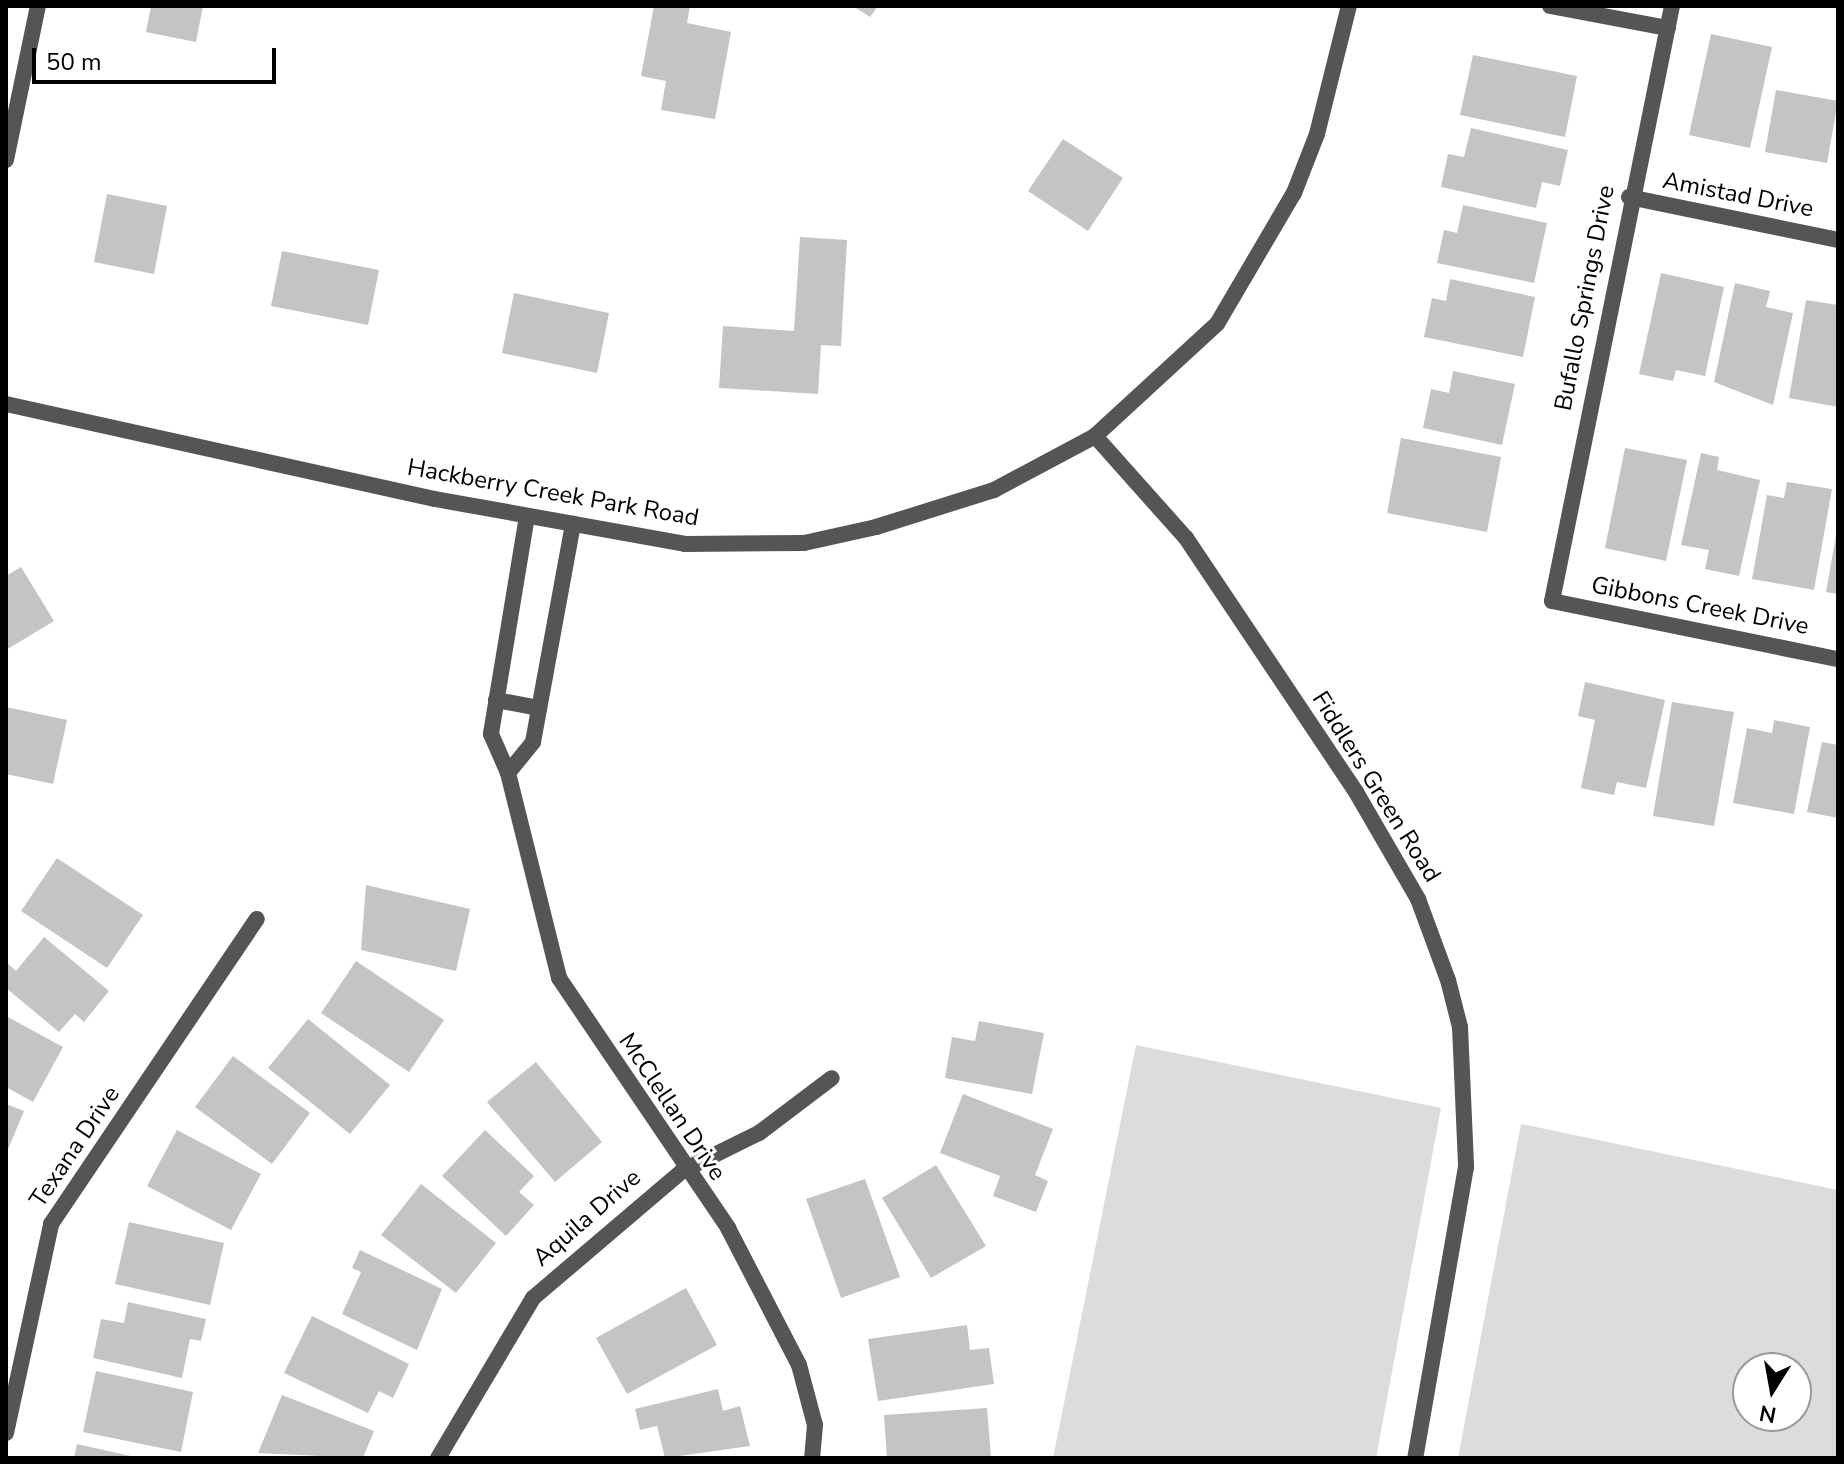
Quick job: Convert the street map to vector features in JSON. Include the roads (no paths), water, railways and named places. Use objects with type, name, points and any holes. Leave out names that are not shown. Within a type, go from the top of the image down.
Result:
[{"type":"street","points":[[6,160],[38,6]]},
{"type":"street","name":"Hackberry Creek Park Road","points":[[6,404],[527,516],[685,544],[804,543],[994,490],[1095,436],[1217,324],[1270,245],[1317,134],[1349,6]]},
{"type":"street","points":[[1550,6],[1668,28]]},
{"type":"street","name":"Bufallo Springs Drive","points":[[1552,601],[1629,197],[1672,6]]},
{"type":"street","name":"Amistad Drive","points":[[1629,197],[1838,240]]},
{"type":"street","name":"Fiddlers Green Road","points":[[1095,436],[1186,538],[1356,792],[1418,899],[1448,980],[1460,1027],[1466,1167],[1415,1458]]},
{"type":"street","name":"McClellan Drive","points":[[527,516],[491,734],[508,773],[559,978],[682,1171],[728,1228],[799,1365],[815,1425],[812,1458]]},
{"type":"street","points":[[508,773],[533,742],[573,524]]},
{"type":"street","name":"Gibbons Creek Drive","points":[[1552,601],[1838,659]]},
{"type":"street","points":[[496,700],[539,708]]},
{"type":"street","name":"Texana Drive","points":[[6,1433],[51,1224],[257,919]]},
{"type":"street","name":"Aquila Drive","points":[[438,1458],[533,1298],[682,1171],[759,1133],[832,1078]]}]
